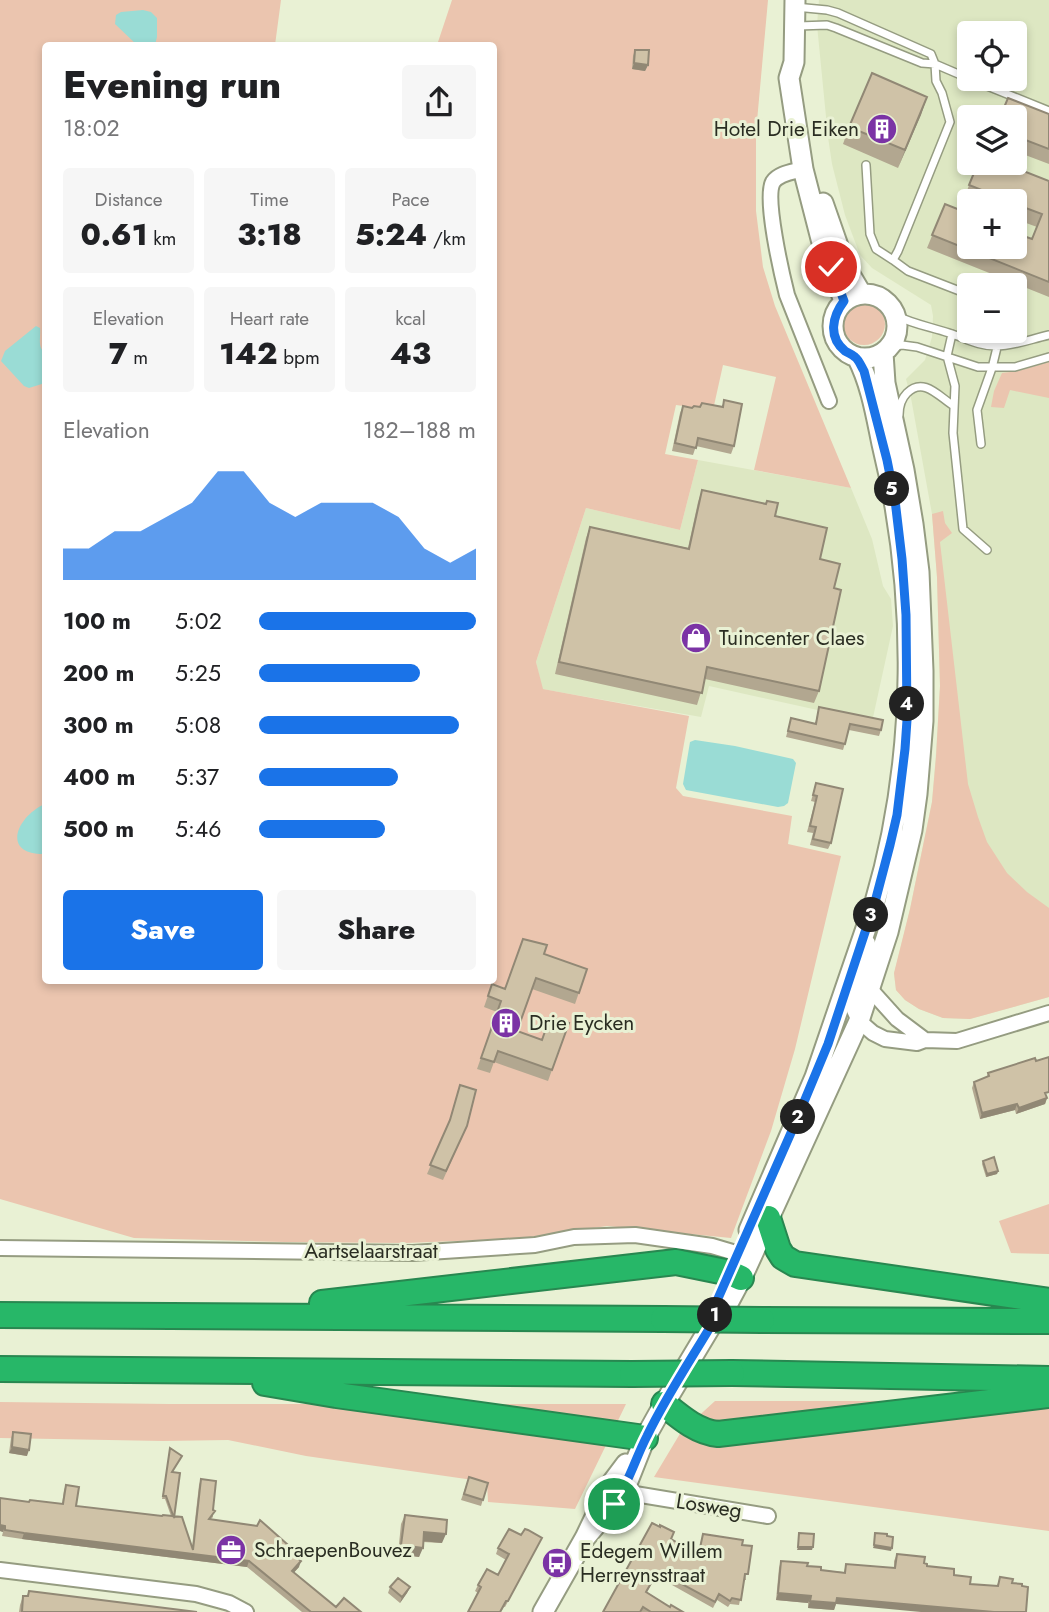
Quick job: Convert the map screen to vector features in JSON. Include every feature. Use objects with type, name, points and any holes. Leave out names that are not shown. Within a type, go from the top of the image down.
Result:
[{"type":"highway","points":[[768,1218],[778,1249],[795,1264],[1049,1301]]},
{"type":"highway","points":[[214,1315],[676,1262],[736,1268]]},
{"type":"highway","points":[[0,1315],[1049,1321]]},
{"type":"highway","points":[[0,1369],[732,1373],[1049,1379]]},
{"type":"highway","points":[[195,1371],[336,1395],[645,1438]]},
{"type":"highway","points":[[664,1404],[699,1429],[718,1434],[1049,1395]]},
{"type":"street","points":[[794,11],[794,62],[789,78],[803,169],[821,239],[852,297]]},
{"type":"street","points":[[794,62],[803,77],[806,119],[822,199],[845,265],[852,297]]},
{"type":"street","points":[[803,169],[777,178],[772,183],[770,198],[787,296],[829,401]]},
{"type":"street","points":[[543,1612],[715,1319],[716,1303],[768,1218],[859,1021],[888,932],[912,830],[923,721],[906,615],[895,500],[864,371],[857,358],[838,343],[833,326],[836,311],[852,297],[873,294],[895,309],[898,329],[894,341],[886,350],[875,357],[857,358]]},
{"type":"street","points":[[736,1268],[815,1077],[883,876],[897,815],[915,675],[919,572],[913,524],[885,383],[886,350]]},
{"type":"street","points":[[866,927],[868,949],[853,1004],[859,1021],[885,1039]]},
{"type":"street","points":[[870,989],[897,1019],[925,1040]]},
{"type":"street","points":[[840,1061],[852,1046],[871,1039],[917,1043],[925,1040],[957,1041],[1049,1013]]},
{"type":"street","name":"Aartselaarstraat","points":[[0,1248],[414,1253],[535,1245],[574,1237],[635,1235],[712,1246],[736,1268]]},
{"type":"street","name":"Losweg","points":[[617,1488],[768,1516]]},
{"type":"street","points":[[0,1570],[196,1594],[246,1612]]},
{"type":"lane","points":[[794,11],[828,10],[838,13],[931,54],[935,64],[936,81],[950,122],[893,260]]},
{"type":"lane","points":[[794,11],[922,63],[935,64],[957,73]]},
{"type":"lane","points":[[1000,91],[1049,111]]},
{"type":"lane","points":[[866,165],[870,234],[877,249],[908,271],[957,290]]},
{"type":"lane","points":[[897,316],[973,343],[1009,345],[1049,335]]},
{"type":"lane","points":[[953,334],[947,356],[955,386],[953,433],[963,529],[987,550]]},
{"type":"lane","points":[[981,444],[977,410],[998,343]]},
{"type":"lane","points":[[886,350],[902,345],[917,347],[978,367],[992,368],[1015,367],[1049,357]]},
{"type":"lane","points":[[895,429],[900,420],[901,403],[909,391],[926,388],[940,394],[954,406]]},
{"type":"shaded area","name":"Drie Eycken","points":[[0,0],[281,0],[275,42],[42,42],[42,984],[497,984],[497,42],[438,42],[452,0],[768,0],[756,132],[756,211],[763,267],[775,306],[851,488],[754,470],[776,377],[723,365],[713,410],[676,405],[665,454],[698,460],[680,530],[586,508],[536,662],[543,689],[689,716],[676,788],[683,796],[792,816],[788,844],[841,856],[795,1049],[771,1131],[731,1238],[607,1226],[526,1238],[406,1243],[134,1238],[0,1199]]},
{"type":"shaded area","points":[[819,0],[1049,0],[1049,997],[970,1019],[943,1018],[919,1009],[896,990],[894,974],[932,802],[940,686],[932,514],[906,379],[925,360],[932,337],[933,316],[931,305],[872,268],[860,255],[845,215],[828,137],[817,25]]},
{"type":"shaded area","points":[[864,303],[879,309],[885,324],[879,339],[864,345],[849,339],[843,324],[849,309]]},
{"type":"shaded area","points":[[1049,362],[1049,398],[1010,390],[1004,408],[991,407],[1002,373]]},
{"type":"shaded area","points":[[698,460],[851,488],[872,539],[883,586],[891,599],[893,626],[872,722],[709,686],[701,717],[542,689],[536,662],[586,508],[680,530]]},
{"type":"shaded area","points":[[943,511],[945,523],[952,533],[940,542],[968,784],[987,842],[1007,873],[1049,908],[1049,997],[970,1019],[943,1018],[919,1009],[896,990],[894,973],[932,802],[940,686],[932,514]]},
{"type":"shaded area","points":[[1049,1204],[1049,1254],[1011,1253],[999,1221]]},
{"type":"shaded area","points":[[715,1401],[897,1401],[1049,1407],[1049,1531],[654,1477],[681,1432]]},
{"type":"shaded area","points":[[0,1402],[626,1404],[575,1509],[488,1502],[487,1482],[306,1456],[228,1440],[0,1438]]},
{"type":"water","points":[[121,12],[151,12],[157,18],[156,42],[134,42],[115,24],[116,15]]},
{"type":"water","points":[[36,326],[40,328],[42,384],[29,388],[24,386],[1,361],[5,351]]},
{"type":"water","points":[[695,740],[793,759],[796,763],[788,803],[778,807],[686,790],[683,784],[690,742]]},
{"type":"water","points":[[42,806],[42,854],[31,853],[18,842],[21,825]]},
{"type":"building","points":[[635,50],[649,50],[648,65],[634,63]]},
{"type":"building","name":"Hotel Drie Eiken","points":[[872,73],[927,97],[905,150],[849,127]]},
{"type":"building","points":[[1008,98],[1026,105],[1005,105]]},
{"type":"building","points":[[1027,105],[1049,114],[1049,149],[1027,141]]},
{"type":"building","points":[[1027,172],[1049,181],[1049,282],[992,259],[1027,259],[1027,237],[1032,239],[1042,214],[1027,208],[1027,189],[979,189],[969,185],[973,175],[1027,175]]},
{"type":"building","points":[[945,204],[957,209],[957,245],[932,235]]},
{"type":"building","points":[[724,400],[742,404],[734,446],[698,438],[696,448],[675,443],[683,406],[700,407],[702,403],[723,407]]},
{"type":"building","name":"Tuincenter Claes","points":[[702,490],[766,504],[767,501],[778,503],[775,516],[827,528],[820,559],[840,564],[834,588],[841,590],[819,691],[707,667],[702,693],[559,662],[590,527],[689,549]]},
{"type":"building","points":[[819,707],[883,720],[881,730],[850,724],[845,744],[788,731],[791,718],[816,724]]},
{"type":"building","points":[[816,783],[843,789],[831,843],[813,839],[816,827],[810,826],[817,796],[813,795]]},
{"type":"building","name":"Drie Eycken","points":[[523,939],[547,945],[544,954],[587,969],[579,993],[536,978],[517,1031],[542,1040],[550,1017],[569,1023],[552,1070],[498,1051],[494,1062],[481,1058],[501,1001],[488,996],[492,984],[505,989]]},
{"type":"building","points":[[1049,1057],[1049,1092],[1045,1093],[1047,1098],[1019,1108],[1017,1104],[982,1113],[974,1082],[989,1076],[988,1073],[1035,1058],[1036,1061]]},
{"type":"building","points":[[460,1085],[476,1090],[467,1126],[446,1171],[430,1165],[450,1120]]},
{"type":"building","points":[[994,1157],[998,1171],[987,1174],[983,1161]]},
{"type":"building","points":[[13,1432],[31,1434],[29,1450],[12,1447]]},
{"type":"building","points":[[170,1448],[182,1456],[172,1472],[180,1473],[174,1518],[166,1496],[163,1496]]},
{"type":"building","points":[[469,1477],[488,1483],[483,1500],[464,1494]]},
{"type":"building","points":[[201,1479],[216,1481],[215,1511],[209,1519],[257,1526],[260,1520],[296,1552],[296,1557],[301,1561],[292,1571],[336,1607],[344,1598],[361,1612],[311,1612],[249,1561],[24,1533],[5,1530],[5,1526],[0,1525],[0,1498],[63,1504],[66,1485],[79,1487],[76,1506],[182,1517],[193,1550]]},
{"type":"building","points":[[405,1515],[447,1520],[446,1534],[424,1532],[423,1548],[401,1545]]},
{"type":"building","points":[[652,1523],[674,1532],[671,1539],[692,1551],[693,1547],[700,1548],[703,1534],[743,1540],[742,1545],[752,1546],[741,1600],[732,1598],[730,1601],[719,1594],[715,1602],[658,1571],[646,1592],[683,1612],[651,1612],[643,1607],[640,1612],[603,1612]]},
{"type":"building","points":[[509,1529],[521,1535],[525,1529],[542,1538],[500,1612],[468,1612],[487,1569],[498,1575],[509,1554],[498,1548]]},
{"type":"building","points":[[799,1533],[814,1534],[813,1547],[798,1547]]},
{"type":"building","points":[[875,1533],[893,1537],[892,1548],[874,1545]]},
{"type":"building","points":[[897,1554],[925,1557],[924,1563],[927,1566],[954,1569],[954,1575],[971,1577],[970,1584],[998,1586],[1000,1577],[1013,1579],[1012,1583],[1028,1587],[1026,1612],[994,1612],[837,1598],[836,1603],[810,1601],[811,1596],[778,1593],[781,1561],[808,1563],[807,1566],[821,1567],[821,1570],[845,1573],[846,1564],[895,1568]]},
{"type":"building","points":[[398,1578],[410,1587],[402,1597],[390,1587]]},
{"type":"building","points":[[29,1591],[197,1612],[22,1612],[23,1596],[28,1596]]},
{"type":"place","name":"Hotel Drie Eiken","points":[[882,129]]},
{"type":"place","name":"Tuincenter Claes","points":[[696,638]]},
{"type":"place","name":"Drie Eycken","points":[[506,1023]]},
{"type":"place","name":"SchraepenBouvez","points":[[231,1550]]},
{"type":"place","name":"Edegem Willem Herreynsstraat","points":[[557,1563]]},
{"type":"route","points":[[614,1504],[624,1491],[645,1438],[715,1319],[716,1303],[815,1077],[875,902],[897,815],[905,749],[908,679],[899,531],[887,460],[864,371],[857,358],[845,351],[834,334],[836,311],[844,301],[831,267]]}]
